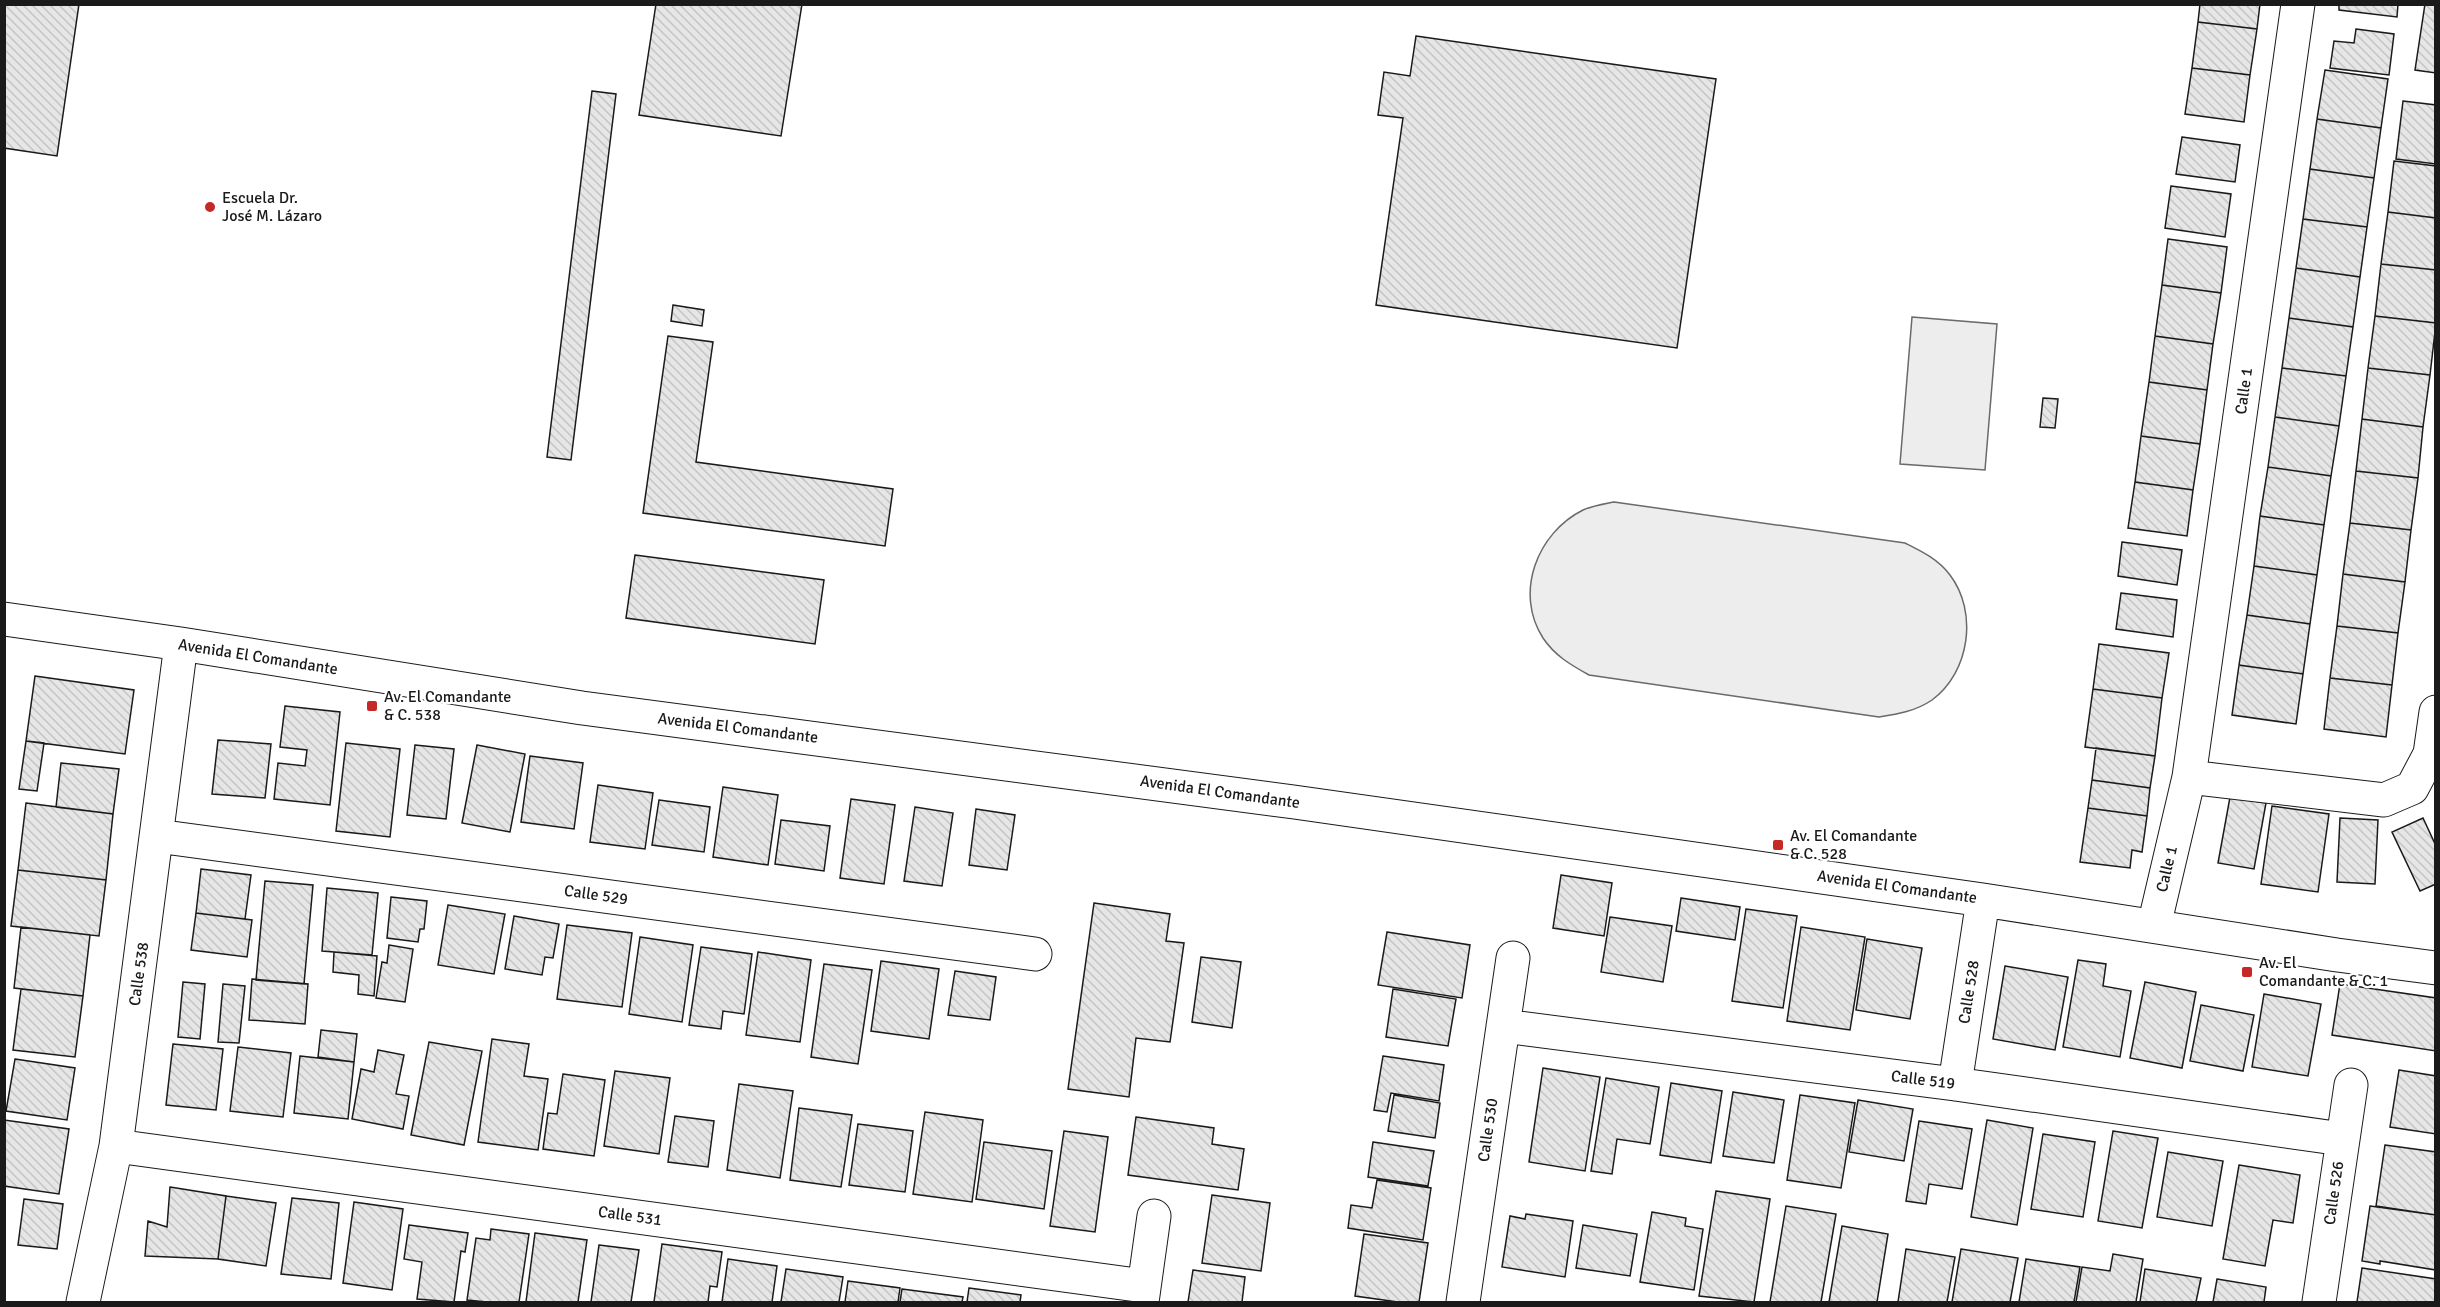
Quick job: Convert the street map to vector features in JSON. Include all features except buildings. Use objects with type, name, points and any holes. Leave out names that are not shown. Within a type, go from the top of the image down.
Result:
[{"type":"street","name":"Calle 1","points":[[2154,926],[2189,777],[2298,4]]},
{"type":"street","name":"Avenida El Comandante","points":[[4,620],[181,644],[582,708],[1283,800],[1983,900],[2436,968]]},
{"type":"street","name":"Calle 538","points":[[83,1302],[116,1146],[181,644]]},
{"type":"street","points":[[2189,777],[2384,800],[2412,788],[2430,754],[2436,712]]},
{"type":"street","name":"Calle 529","points":[[157,836],[1035,954]]},
{"type":"street","name":"Calle 528","points":[[1955,1084],[1983,900]]},
{"type":"street","name":"Calle 530","points":[[1463,1302],[1513,958]]},
{"type":"street","name":"Calle 519","points":[[1503,1026],[1955,1084],[2342,1139]]},
{"type":"street","name":"Calle 526","points":[[2319,1302],[2351,1085]]},
{"type":"street","name":"Calle 531","points":[[116,1146],[1143,1294]]},
{"type":"street","points":[[1143,1294],[1154,1216]]},
{"type":"shaded area","points":[[1912,317],[1997,324],[1985,470],[1900,464]]},
{"type":"shaded area","points":[[1614,502],[1905,543],[1911,546],[1940,564],[1959,590],[1967,623],[1962,658],[1955,674],[1945,688],[1926,704],[1907,712],[1879,717],[1589,675],[1558,655],[1543,638],[1535,621],[1531,602],[1531,584],[1542,549],[1553,533],[1583,510]]},
{"type":"place","name":"Escuela Dr. José M. Lázaro","points":[[210,207]]},
{"type":"place","name":"Av. El Comandante & C. 538","points":[[372,706]]},
{"type":"place","name":"Av. El Comandante & C. 528","points":[[1778,845]]},
{"type":"place","name":"Av. El Comandante & C. 1","points":[[2247,972]]}]
